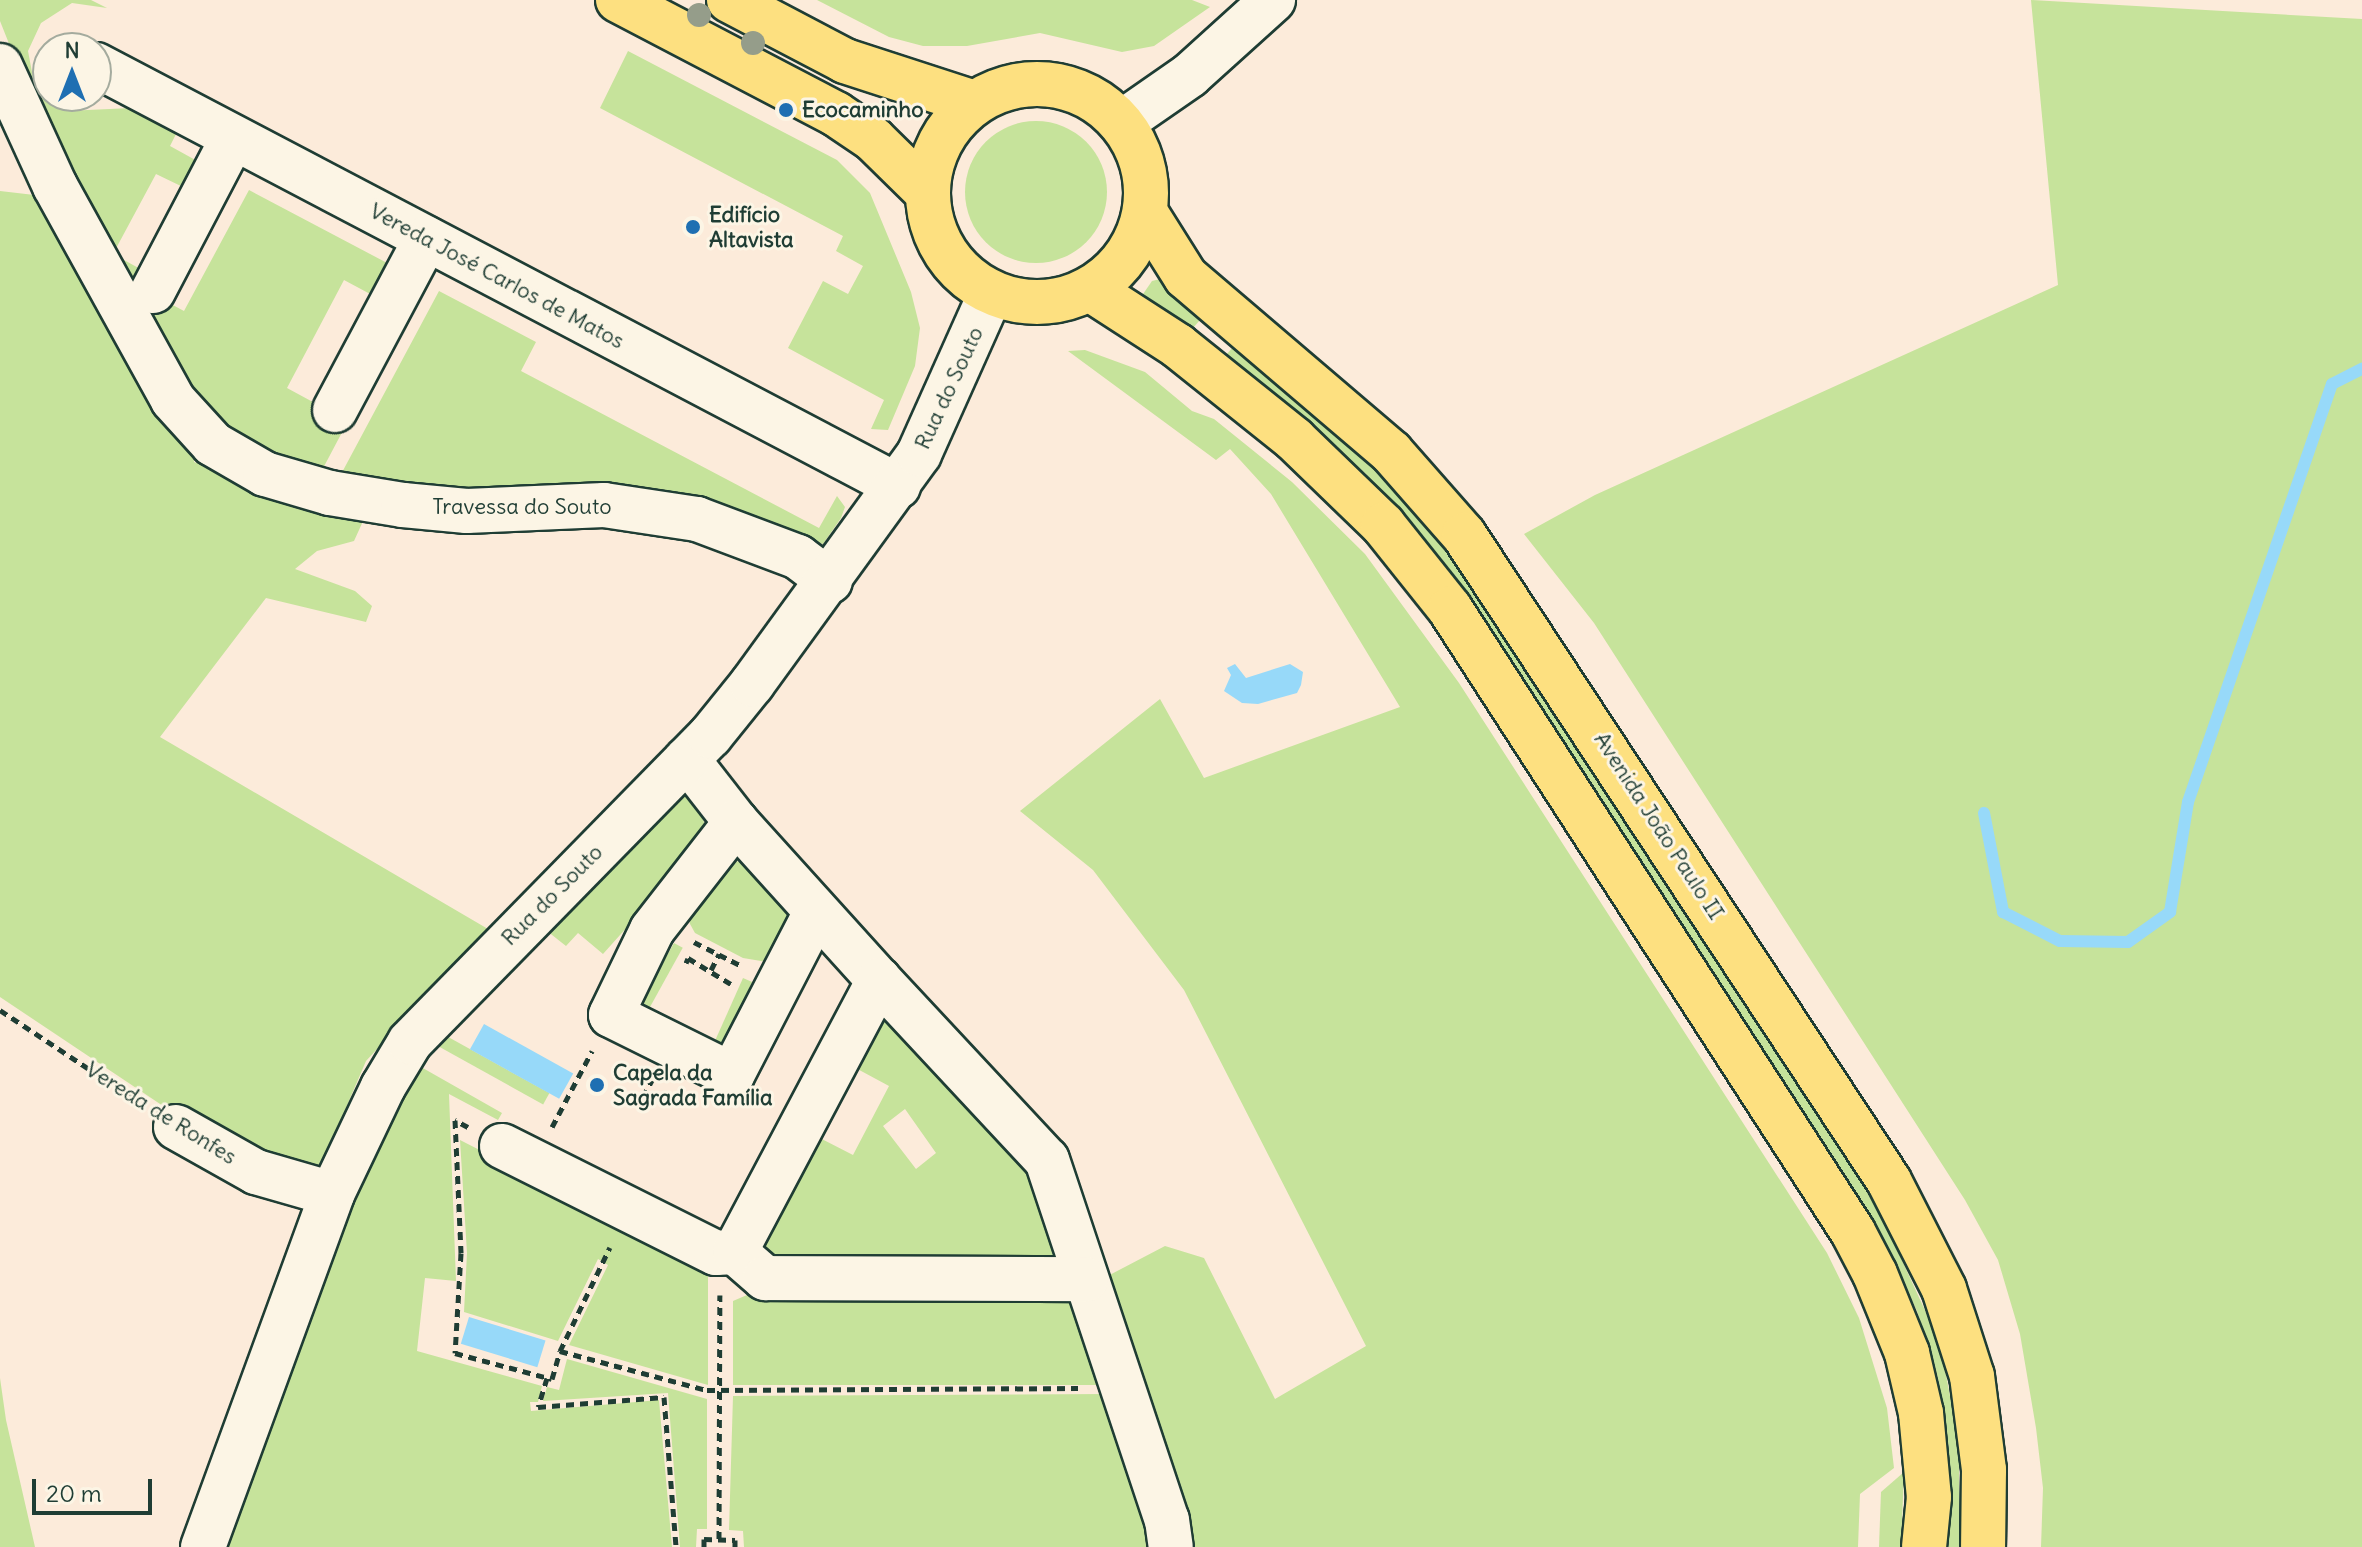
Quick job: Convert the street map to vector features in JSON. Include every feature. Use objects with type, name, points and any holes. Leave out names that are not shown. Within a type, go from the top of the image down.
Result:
[{"type":"main road","points":[[618,0],[836,114],[873,139],[927,192]]},
{"type":"main road","points":[[729,0],[845,61],[974,103]]},
{"type":"main road","points":[[1035,83],[1067,87],[1097,102],[1121,123],[1138,150],[1146,180],[1145,212],[1135,243],[1116,269],[1090,289],[1046,301],[991,293],[964,276],[944,252],[931,223],[927,192],[933,158],[949,127],[974,103],[1003,89],[1035,83]]},
{"type":"main road","name":"Avenida João Paulo II","points":[[1145,212],[1186,277],[1391,452],[1464,535],[1889,1181],[1944,1289],[1972,1376],[1982,1446],[1983,1547]]},
{"type":"main road","points":[[1090,289],[1178,346],[1294,439],[1383,525],[1450,609],[1875,1274],[1907,1353],[1921,1413],[1929,1497],[1924,1547]]},
{"type":"street","points":[[1121,123],[1190,75],[1273,0]]},
{"type":"street","name":"Travessa do Souto","points":[[0,66],[55,186],[173,400],[213,444],[265,474],[330,493],[403,505],[467,511],[604,505],[697,519],[798,557],[830,581]]},
{"type":"street","name":"Vereda José Carlos de Matos","points":[[112,74],[898,486]]},
{"type":"street","points":[[153,291],[233,138]]},
{"type":"street","points":[[335,410],[426,239]]},
{"type":"street","name":"Rua do Souto","points":[[203,1547],[332,1194],[383,1087],[410,1042],[687,759],[830,581],[898,486],[936,421],[991,293]]},
{"type":"street","points":[[687,759],[736,822],[816,912],[1047,1160],[1123,1388],[1171,1547]]},
{"type":"street","points":[[736,822],[657,923],[611,1015],[732,1075],[816,912]]},
{"type":"street","points":[[728,1253],[879,980]]},
{"type":"street","name":"Vereda de Ronfes","points":[[176,1127],[256,1172],[332,1194]]},
{"type":"street","points":[[502,1145],[728,1253],[765,1278],[1086,1279]]},
{"type":"path","points":[[657,923],[778,985]]},
{"type":"path","points":[[711,970],[719,954]]},
{"type":"path","points":[[688,958],[732,981]]},
{"type":"path","name":"Vereda de Ronfes","points":[[0,1010],[176,1127]]},
{"type":"path","points":[[603,1262],[560,1351],[552,1379],[455,1353],[461,1283],[455,1120],[502,1145],[611,1015]]},
{"type":"path","points":[[719,1539],[720,1390],[728,1253]]},
{"type":"path","points":[[560,1351],[720,1390],[1123,1388]]},
{"type":"path","points":[[547,1378],[538,1407],[664,1397],[676,1547]]},
{"type":"path","points":[[704,1547],[704,1539],[735,1540],[735,1547]]},
{"type":"green space","points":[[0,0],[91,0],[107,8],[72,3],[41,23],[37,32],[32,32],[28,51],[32,101],[0,21]]},
{"type":"green space","points":[[817,0],[1192,0],[1210,7],[1154,46],[1122,52],[1040,33],[967,46],[923,46],[889,37]]},
{"type":"green space","points":[[2031,0],[2362,19],[2362,1547],[2041,1547],[2043,1488],[2036,1428],[2020,1334],[1998,1260],[1965,1200],[1594,623],[1524,534],[1595,495],[2058,285]]},
{"type":"green space","points":[[628,51],[837,160],[870,193],[911,292],[920,328],[915,366],[888,430],[871,429],[884,400],[788,348],[823,281],[848,294],[863,266],[836,251],[843,236],[600,108]]},
{"type":"green space","points":[[131,108],[177,132],[170,146],[199,162],[185,188],[156,174],[113,254],[144,271],[137,286],[184,311],[249,190],[389,264],[372,295],[344,280],[287,388],[348,421],[320,474],[305,473],[203,419],[47,139],[36,112],[112,112],[112,109]]},
{"type":"green space","points":[[1036,121],[1063,126],[1086,142],[1102,165],[1107,192],[1102,219],[1086,242],[1063,258],[1036,263],[1009,258],[986,242],[970,219],[965,192],[970,165],[986,142],[1009,126]]},
{"type":"green space","points":[[0,191],[43,196],[195,443],[194,462],[364,519],[354,541],[317,551],[295,569],[355,591],[372,606],[366,622],[266,598],[160,737],[488,929],[366,1061],[319,1171],[196,1128],[0,997]]},
{"type":"green space","points":[[1160,279],[1200,320],[1193,328],[1141,297],[1152,281]]},
{"type":"green space","points":[[439,291],[536,342],[521,371],[819,528],[837,496],[845,507],[841,518],[823,544],[645,495],[507,495],[339,478]]},
{"type":"green space","points":[[1233,347],[1368,462],[1457,561],[1877,1206],[1940,1343],[1959,1444],[1959,1547],[1948,1547],[1949,1450],[1938,1378],[1917,1311],[1871,1216],[1470,596],[1366,474],[1226,355]]},
{"type":"green space","points":[[1085,350],[1145,372],[1192,411],[1214,419],[1292,482],[1365,554],[1459,683],[1827,1253],[1859,1318],[1887,1408],[1894,1468],[1860,1494],[1858,1547],[1183,1547],[1100,1280],[1165,1246],[1204,1258],[1275,1399],[1366,1346],[1184,990],[1093,870],[1020,811],[1160,699],[1204,778],[1400,707],[1271,494],[1230,449],[1216,460],[1068,351]]},
{"type":"green space","points":[[687,792],[702,807],[705,831],[697,849],[603,954],[578,933],[566,946],[547,931]]},
{"type":"green space","points":[[726,860],[749,863],[791,913],[767,962],[743,958],[695,933],[690,924],[688,913]]},
{"type":"green space","points":[[674,943],[683,948],[648,1010],[640,1005]]},
{"type":"green space","points":[[743,978],[752,982],[723,1047],[714,1043]]},
{"type":"green space","points":[[891,1015],[1027,1158],[1058,1258],[764,1268],[753,1254],[814,1135],[853,1155],[889,1086],[850,1065],[881,1017]],"holes":[[[905,1109],[936,1153],[916,1169],[883,1126]]]},
{"type":"green space","points":[[441,1033],[549,1093],[543,1104],[435,1044]]},
{"type":"green space","points":[[421,1067],[502,1113],[498,1120],[449,1094],[456,1281],[425,1278],[417,1351],[542,1386],[538,1402],[530,1402],[531,1411],[659,1400],[672,1547],[228,1547],[355,1193]]},
{"type":"green space","points":[[460,1140],[708,1267],[708,1385],[569,1345],[608,1265],[598,1259],[558,1341],[464,1312],[467,1253]]},
{"type":"green space","points":[[766,1287],[1069,1289],[1105,1385],[733,1385],[733,1301]]},
{"type":"green space","points":[[567,1359],[707,1399],[707,1529],[697,1529],[696,1547],[680,1547],[668,1393],[543,1401],[547,1387],[559,1390]]},
{"type":"green space","points":[[0,1378],[6,1420],[35,1547],[0,1547]]},
{"type":"green space","points":[[1108,1394],[1158,1547],[744,1547],[743,1531],[729,1530],[733,1396]]},
{"type":"green space","points":[[1904,1472],[1901,1547],[1879,1547],[1881,1492]]},
{"type":"water","points":[[1235,664],[1246,678],[1290,664],[1303,672],[1301,685],[1297,693],[1258,704],[1242,703],[1224,691],[1231,675],[1227,668]]},
{"type":"water","points":[[484,1024],[573,1073],[559,1099],[470,1049]]},
{"type":"water","points":[[469,1317],[546,1340],[537,1367],[461,1344]]},
{"type":"waterway","points":[[1984,813],[2003,912],[2060,941],[2128,942],[2170,912],[2188,802],[2332,384],[2362,369]]},
{"type":"place","name":"Ecocaminho","points":[[786,110]]},
{"type":"place","name":"Edifício Altavista","points":[[693,227]]},
{"type":"place","name":"Capela da Sagrada Família","points":[[597,1085]]}]
